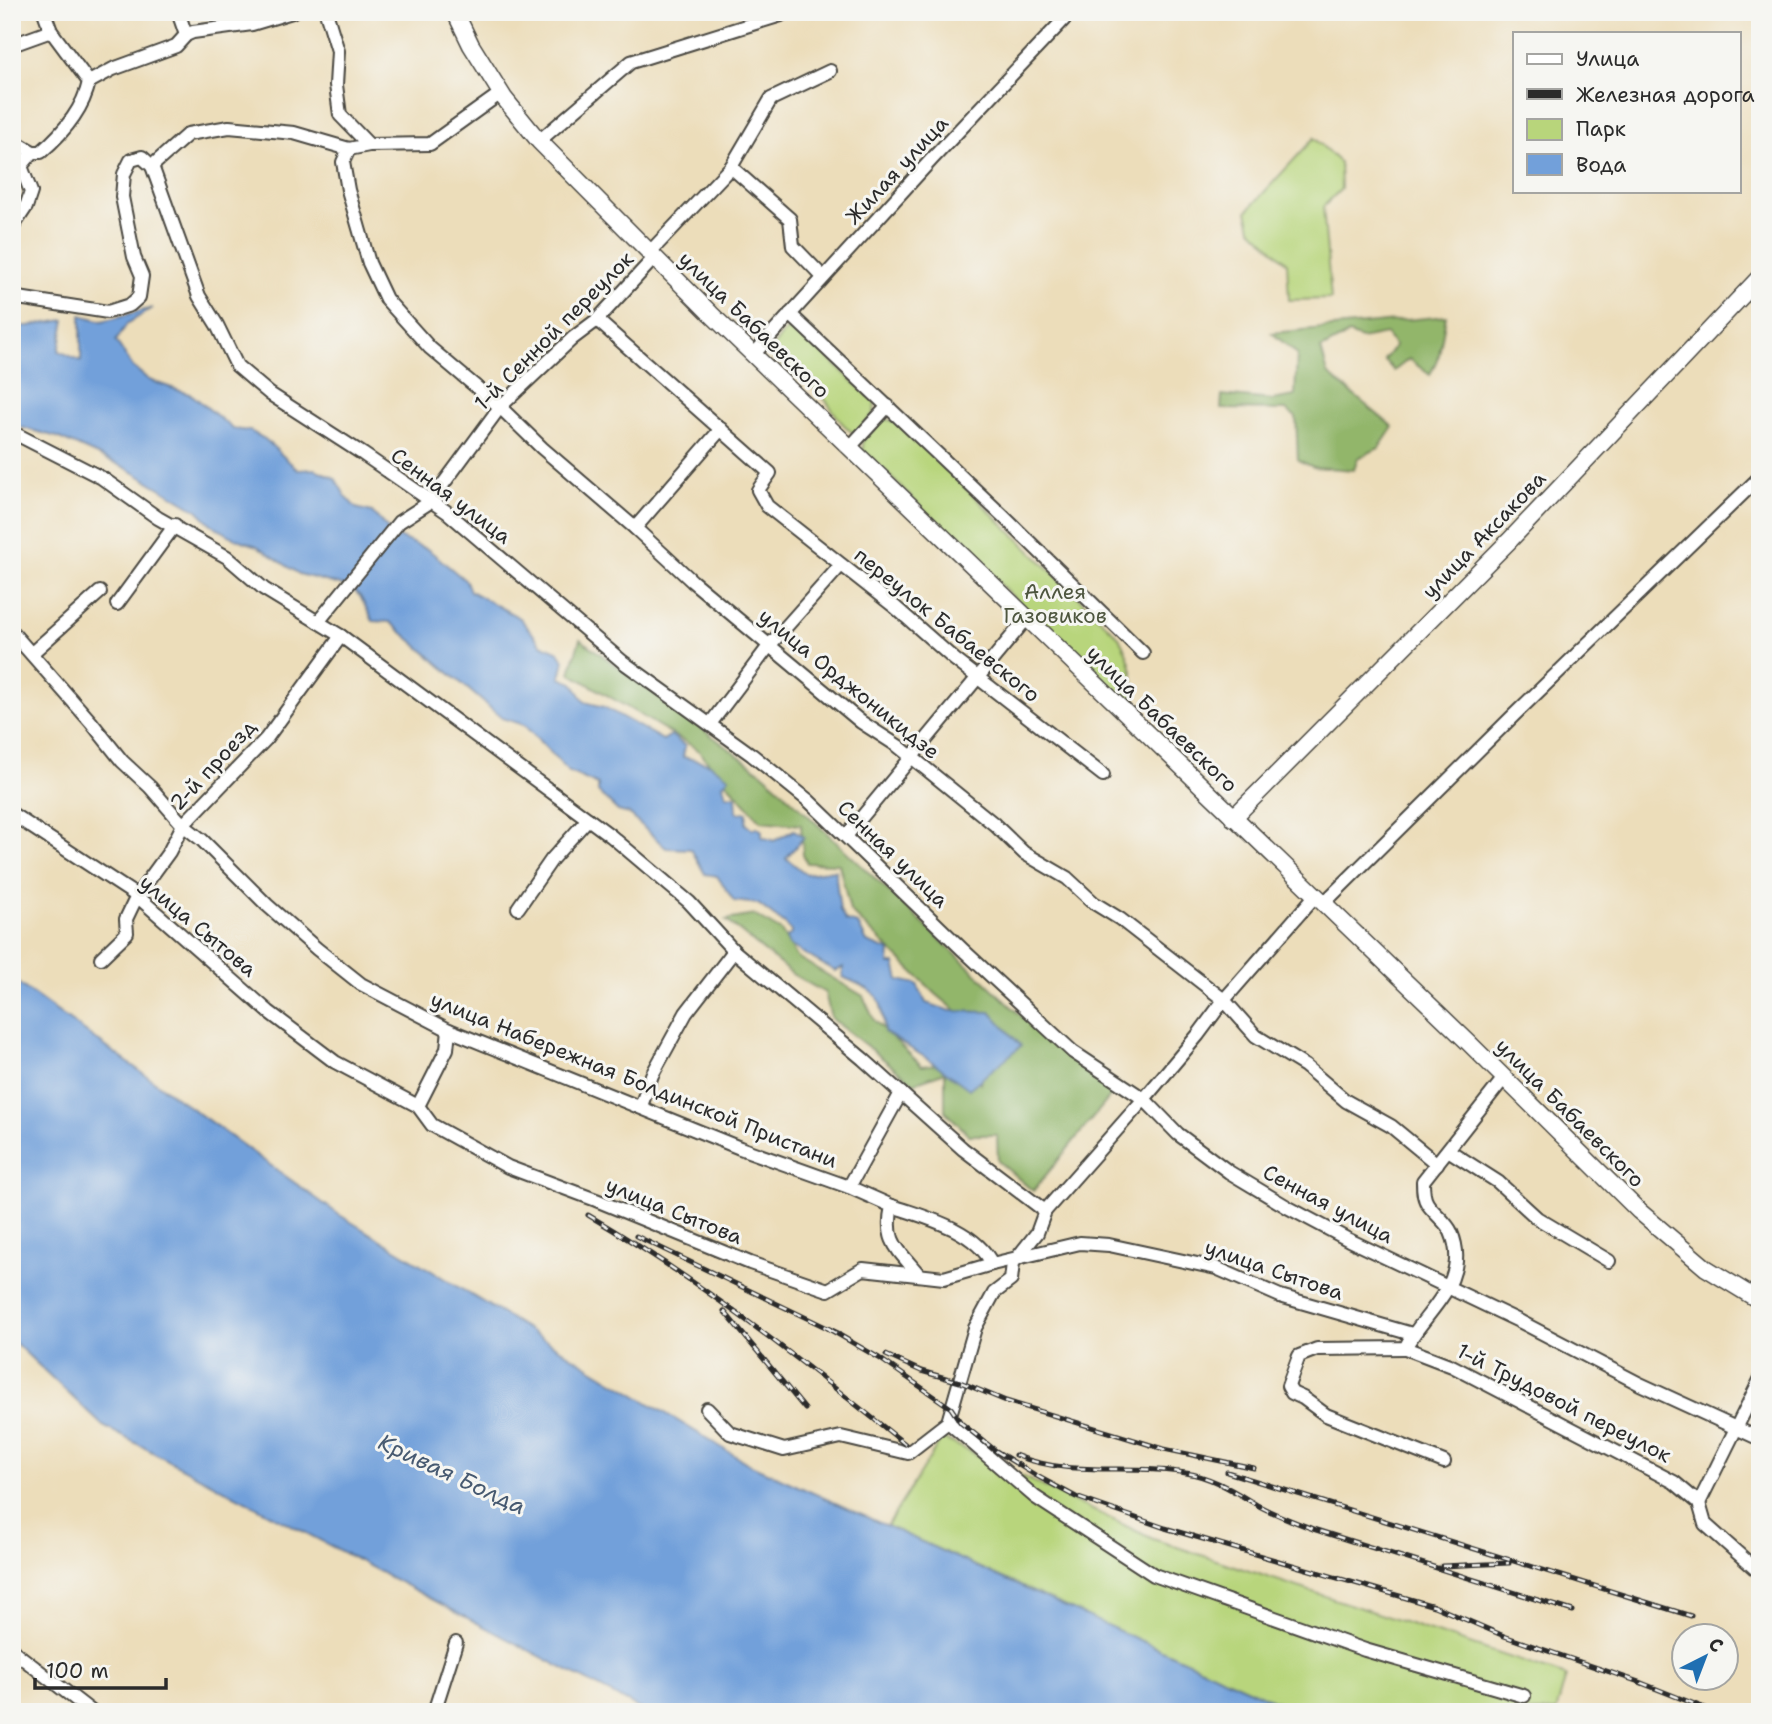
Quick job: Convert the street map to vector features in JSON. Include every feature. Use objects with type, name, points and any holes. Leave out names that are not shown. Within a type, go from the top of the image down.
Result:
[{"type":"main road","name":"улица Бабаевского","points":[[454,12],[501,93],[540,141],[753,355],[1670,1239],[1706,1268],[1760,1301]]},
{"type":"main road","name":"улица Аксакова","points":[[1233,818],[1510,541],[1760,276]]},
{"type":"street","points":[[12,140],[33,152],[41,152],[56,139],[85,101],[89,82],[51,31],[44,12]]},
{"type":"street","points":[[178,12],[186,35]]},
{"type":"street","points":[[89,82],[113,69],[176,46],[186,35],[251,24],[292,12]]},
{"type":"street","points":[[326,12],[338,51],[336,85],[340,116],[369,145]]},
{"type":"street","name":"Жилая улица","points":[[753,355],[1071,12]]},
{"type":"street","points":[[540,141],[631,62],[781,15]]},
{"type":"street","points":[[12,45],[51,31]]},
{"type":"street","name":"1-й Сенной переулок","points":[[318,622],[399,522],[430,502],[500,407],[573,338],[597,320],[731,167],[771,99],[830,71]]},
{"type":"street","points":[[12,297],[108,312],[130,305],[139,297],[142,276],[134,257],[123,212],[124,174],[131,160],[142,157],[152,166],[187,134],[229,127],[294,134],[349,149],[369,145],[430,145],[501,93]]},
{"type":"street","name":"улица Орджоникидзе","points":[[349,149],[344,162],[356,225],[369,264],[386,299],[430,348],[500,407],[542,448],[692,581],[862,722],[994,824],[1024,853],[1067,878],[1094,903],[1120,919],[1224,1000],[1256,1035],[1304,1066],[1346,1101],[1391,1126],[1437,1164]]},
{"type":"street","points":[[12,228],[26,206],[31,192],[21,166],[33,152]]},
{"type":"street","name":"Сенная улица","points":[[152,166],[199,296],[237,366],[270,394],[447,512],[623,662],[710,724],[809,801],[1073,1052],[1144,1099],[1178,1134],[1230,1172],[1289,1208],[1640,1384],[1760,1439]]},
{"type":"street","points":[[731,167],[790,219],[793,247],[823,277]]},
{"type":"street","points":[[790,314],[1143,653]]},
{"type":"street","points":[[597,320],[720,429],[635,528]]},
{"type":"street","points":[[850,447],[888,406]]},
{"type":"street","name":"переулок Бабаевского","points":[[720,429],[770,472],[758,490],[767,506],[895,607],[954,659],[1103,775]]},
{"type":"street","points":[[12,432],[102,478],[158,518],[227,557],[264,589],[341,636],[588,819],[689,902],[734,951],[901,1093],[962,1149],[1045,1211]]},
{"type":"street","points":[[707,1409],[730,1433],[784,1450],[841,1437],[908,1453],[948,1422],[975,1328],[994,1293],[1011,1280],[1016,1258],[1037,1233],[1045,1211],[1144,1099],[1224,1000],[1319,900],[1760,477]]},
{"type":"street","points":[[117,604],[174,525]]},
{"type":"street","points":[[710,724],[769,646],[841,565]]},
{"type":"street","points":[[32,653],[100,592]]},
{"type":"street","points":[[846,835],[1027,618]]},
{"type":"street","name":"улица Набережная Болдинской Пристани","points":[[12,632],[122,761],[150,786],[183,825],[317,949],[361,984],[449,1030],[740,1148],[849,1186],[892,1206],[958,1230],[988,1255],[992,1264]]},
{"type":"street","name":"2-й проезд","points":[[102,958],[127,933],[126,919],[137,896],[169,852],[183,825],[266,739],[341,636]]},
{"type":"street","name":"улица Сытова","points":[[12,814],[137,896],[269,1012],[324,1053],[418,1106],[432,1125],[509,1167],[750,1263],[828,1290],[863,1269],[944,1278],[1080,1243],[1110,1245],[1216,1268],[1280,1296],[1412,1334]]},
{"type":"street","points":[[519,908],[552,859],[588,819]]},
{"type":"street","points":[[641,1106],[652,1075],[686,1013],[734,951]]},
{"type":"street","points":[[418,1106],[447,1049],[449,1030]]},
{"type":"street","points":[[1444,1462],[1326,1415],[1292,1393],[1288,1386],[1299,1356],[1317,1349],[1405,1348],[1412,1334],[1450,1287],[1458,1251],[1450,1229],[1425,1201],[1423,1181],[1504,1078]]},
{"type":"street","points":[[849,1186],[901,1093]]},
{"type":"street","points":[[1448,1150],[1498,1182],[1537,1218],[1609,1261]]},
{"type":"street","points":[[892,1206],[888,1223],[891,1240],[919,1275]]},
{"type":"street","name":"1-й Трудовой переулок","points":[[1405,1348],[1451,1366],[1674,1482],[1699,1503]]},
{"type":"street","points":[[1760,1380],[1699,1503],[1705,1524],[1760,1573]]},
{"type":"street","points":[[948,1422],[1035,1497],[1154,1575],[1365,1650],[1524,1696]]},
{"type":"street","points":[[434,1712],[456,1643]]},
{"type":"street","points":[[12,1650],[92,1712]]},
{"type":"green space","points":[[1314,138],[1340,163],[1341,189],[1323,207],[1331,299],[1289,300],[1287,263],[1251,228],[1247,211]]},
{"type":"green space","points":[[1446,316],[1439,355],[1430,375],[1409,359],[1394,371],[1384,360],[1395,346],[1386,334],[1361,339],[1349,334],[1321,349],[1328,374],[1393,427],[1379,448],[1358,458],[1354,470],[1313,467],[1298,460],[1296,417],[1286,410],[1221,409],[1222,395],[1272,400],[1295,396],[1297,354],[1272,333]]},
{"type":"green space","points":[[793,325],[875,402],[874,413],[856,435],[845,426],[820,394],[772,357],[778,339]]},
{"type":"green space","name":"Аллея Газовиков","points":[[884,419],[898,422],[1119,637],[1129,659],[1134,682],[1134,698],[1127,705],[1095,669],[1058,641],[863,450],[863,440]]},
{"type":"green space","points":[[580,639],[765,775],[1046,1039],[1114,1092],[1033,1191],[998,1161],[997,1135],[969,1135],[945,1111],[945,1072],[914,1083],[831,1018],[825,993],[792,974],[726,920],[754,915],[781,931],[797,957],[863,996],[874,1020],[922,1066],[952,1062],[981,1083],[984,1034],[936,994],[850,911],[839,864],[807,863],[803,855],[801,825],[761,821],[697,749],[570,673]]},
{"type":"green space","points":[[942,1438],[1153,1539],[1566,1676],[1556,1712],[1299,1712],[887,1526]]},
{"type":"water","points":[[153,308],[127,324],[116,341],[133,367],[149,380],[192,395],[233,429],[250,431],[265,439],[298,470],[315,469],[335,478],[356,508],[372,512],[393,535],[429,550],[466,581],[470,591],[520,618],[541,644],[559,652],[564,660],[560,678],[573,683],[585,702],[604,707],[663,740],[671,735],[685,746],[683,757],[708,763],[729,777],[723,785],[726,795],[736,796],[737,813],[747,812],[746,824],[753,829],[757,827],[762,831],[762,837],[774,841],[794,830],[804,837],[786,858],[806,874],[835,870],[840,911],[846,921],[858,924],[867,942],[890,951],[889,964],[895,964],[899,980],[917,984],[926,1003],[951,1011],[991,1012],[1021,1046],[969,1089],[884,1032],[880,1001],[871,991],[843,977],[843,967],[835,971],[789,945],[786,938],[792,933],[786,925],[758,904],[734,901],[717,876],[705,874],[691,849],[666,848],[629,814],[618,811],[598,792],[598,785],[569,772],[524,725],[502,718],[390,622],[373,621],[360,596],[351,588],[299,574],[257,546],[234,538],[211,524],[197,510],[124,467],[57,437],[12,425],[12,326],[65,320],[59,351],[81,361],[81,315],[102,321]]},
{"type":"water","name":"Кривая Болда","points":[[12,979],[338,1214],[749,1464],[1299,1712],[646,1712],[103,1426],[12,1340]]},
{"type":"railway","points":[[588,1215],[711,1295],[790,1353],[905,1444]]},
{"type":"railway","points":[[636,1236],[838,1333]]},
{"type":"railway","points":[[724,1311],[805,1409]]},
{"type":"railway","points":[[829,1329],[879,1358],[951,1408],[961,1423],[996,1451],[1076,1497],[1165,1528],[1434,1606],[1504,1636],[1639,1682],[1715,1712]]},
{"type":"railway","points":[[886,1355],[921,1371],[960,1382],[1006,1401],[1164,1449],[1254,1468]]},
{"type":"railway","points":[[1015,1455],[1057,1466],[1164,1470],[1196,1475],[1313,1529],[1573,1611]]},
{"type":"railway","points":[[1227,1472],[1691,1616]]},
{"type":"railway","points":[[1442,1566],[1509,1563]]}]
